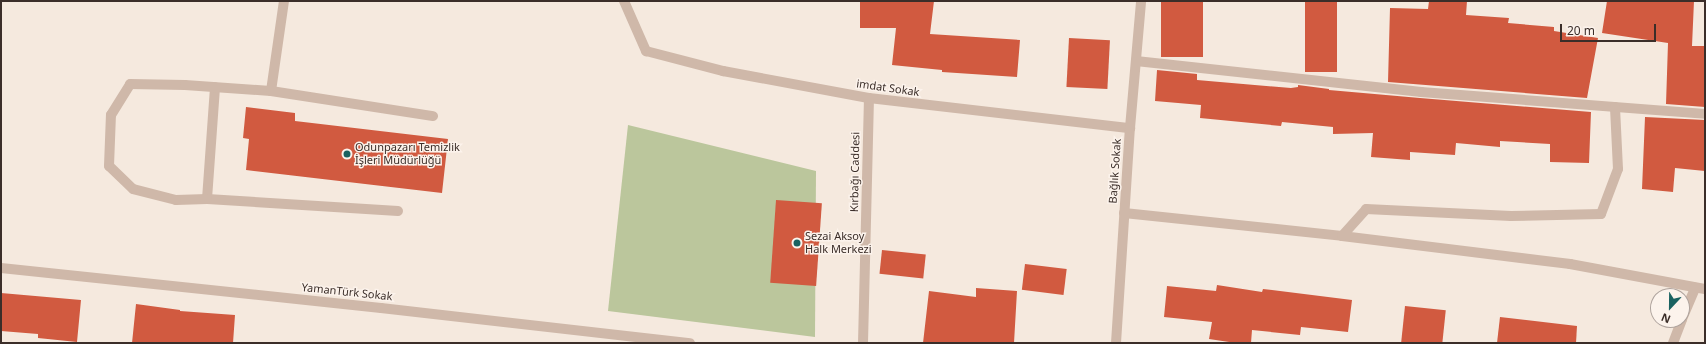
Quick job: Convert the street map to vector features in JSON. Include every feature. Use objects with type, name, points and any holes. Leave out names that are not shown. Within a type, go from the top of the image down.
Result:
[{"type":"street","points":[[271,91],[284,1]]},
{"type":"street","name":"imdat Sokak","points":[[624,1],[646,51],[723,71],[868,98],[1130,128]]},
{"type":"street","name":"Bağlık Sokak","points":[[1116,343],[1130,128],[1141,1]]},
{"type":"street","points":[[1136,62],[1421,92],[1705,114]]},
{"type":"street","points":[[398,211],[207,199],[176,200],[133,189],[110,166],[111,115],[130,84],[215,87],[271,91],[433,116]]},
{"type":"street","points":[[207,199],[215,87]]},
{"type":"street","name":"Kırbağı Caddesi","points":[[863,343],[868,98]]},
{"type":"street","points":[[1342,236],[1366,209],[1512,216],[1601,214],[1618,169],[1615,107]]},
{"type":"street","points":[[1124,213],[1342,236],[1570,264],[1700,289],[1690,306]]},
{"type":"street","name":"YamanTürk Sokak","points":[[1,268],[646,340],[690,343]]},
{"type":"street","points":[[1673,343],[1679,328]]},
{"type":"green space","points":[[628,125],[816,171],[815,337],[608,311]]},
{"type":"building","points":[[860,1],[934,1],[930,34],[1020,40],[1017,77],[942,72],[942,70],[892,65],[896,28],[860,28]]},
{"type":"building","points":[[1161,1],[1203,1],[1203,57],[1161,57]]},
{"type":"building","points":[[1305,1],[1337,1],[1337,72],[1305,72]]},
{"type":"building","points":[[1429,1],[1467,1],[1466,15],[1509,18],[1508,23],[1554,27],[1554,31],[1598,38],[1587,98],[1388,82],[1390,8],[1428,9]]},
{"type":"building","points":[[1607,1],[1694,1],[1692,46],[1705,46],[1705,107],[1666,104],[1668,43],[1602,33]]},
{"type":"building","points":[[1069,38],[1110,40],[1107,89],[1066,87]]},
{"type":"building","points":[[1157,70],[1197,74],[1197,80],[1291,88],[1298,87],[1298,85],[1329,90],[1591,112],[1589,163],[1550,162],[1550,144],[1500,141],[1500,147],[1456,143],[1455,155],[1410,152],[1410,160],[1371,157],[1373,133],[1333,134],[1333,127],[1282,122],[1281,126],[1200,118],[1201,105],[1155,101]]},
{"type":"building","name":"Odunpazarı Temizlik İşleri Müdürlüğü","points":[[246,107],[295,113],[295,121],[448,139],[442,193],[246,170],[249,139],[243,138]]},
{"type":"building","points":[[1645,117],[1705,120],[1705,171],[1675,168],[1673,192],[1642,189]]},
{"type":"building","name":"Sezai Aksoy Halk Merkezi","points":[[776,200],[822,203],[816,286],[770,283]]},
{"type":"building","points":[[882,250],[926,255],[923,278],[879,274]]},
{"type":"building","points":[[1025,264],[1067,269],[1064,295],[1022,290]]},
{"type":"building","points":[[1217,285],[1262,292],[1263,289],[1352,300],[1348,332],[1301,327],[1300,335],[1252,330],[1251,343],[1236,343],[1209,339],[1212,322],[1164,317],[1167,286],[1216,291]]},
{"type":"building","points":[[976,288],[1017,291],[1014,343],[923,343],[929,291],[976,297]]},
{"type":"building","points":[[1,293],[81,300],[77,342],[38,338],[38,334],[1,331]]},
{"type":"building","points":[[136,304],[180,311],[235,315],[233,343],[132,343]]},
{"type":"building","points":[[1405,306],[1446,310],[1442,343],[1401,343]]},
{"type":"building","points":[[1500,317],[1577,326],[1576,343],[1497,343]]},
{"type":"place","name":"Odunpazarı Temizlik İşleri Müdürlüğü","points":[[347,154]]},
{"type":"place","name":"Sezai Aksoy Halk Merkezi","points":[[797,243]]}]
